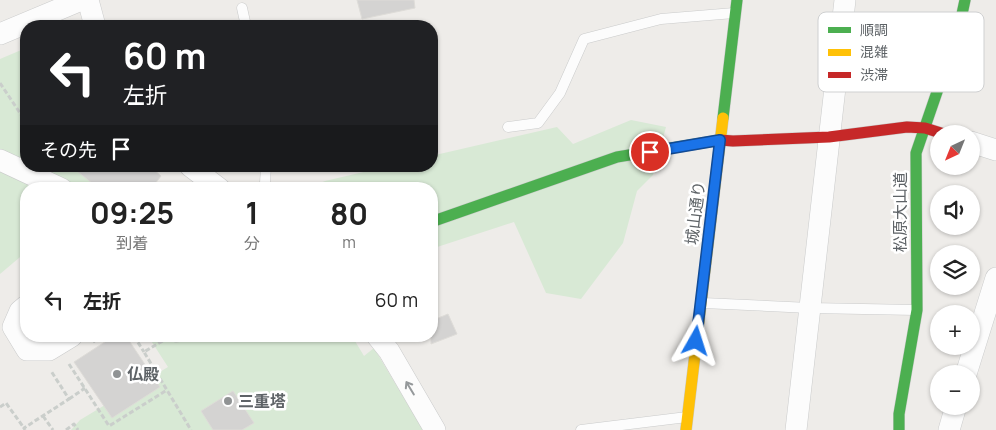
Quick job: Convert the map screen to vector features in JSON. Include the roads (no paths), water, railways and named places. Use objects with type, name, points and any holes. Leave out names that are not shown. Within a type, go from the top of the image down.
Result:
[{"type":"street","points":[[33,20],[81,0]]},
{"type":"street","points":[[88,0],[93,20]]},
{"type":"street","name":"城山通り","points":[[686,430],[737,0]]},
{"type":"street","points":[[0,34],[20,26]]},
{"type":"street","points":[[796,430],[835,92]]},
{"type":"street","name":"松原大山道","points":[[899,430],[899,414],[917,310],[916,153],[937,92]]},
{"type":"street","points":[[438,220],[617,157],[720,140],[830,137],[907,127],[930,130]]},
{"type":"street","points":[[980,145],[996,150]]},
{"type":"street","points":[[0,160],[20,169]]},
{"type":"street","points":[[26,172],[47,182]]},
{"type":"street","points":[[198,172],[211,182]]},
{"type":"street","points":[[969,365],[996,278]]},
{"type":"street","points":[[20,310],[13,327],[20,338]]},
{"type":"street","points":[[22,342],[27,350],[49,350],[67,342]]},
{"type":"street","points":[[382,342],[389,351],[435,430]]},
{"type":"street","points":[[949,430],[953,415]]},
{"type":"lane","points":[[242,8],[245,20]]},
{"type":"lane","points":[[508,127],[538,123],[560,92],[584,39],[661,19],[735,13]]},
{"type":"lane","points":[[700,302],[810,308],[917,310]]},
{"type":"lane","points":[[581,430],[688,417]]},
{"type":"place","name":"仏殿","points":[[117,374]]},
{"type":"place","name":"三重塔","points":[[228,401]]}]
